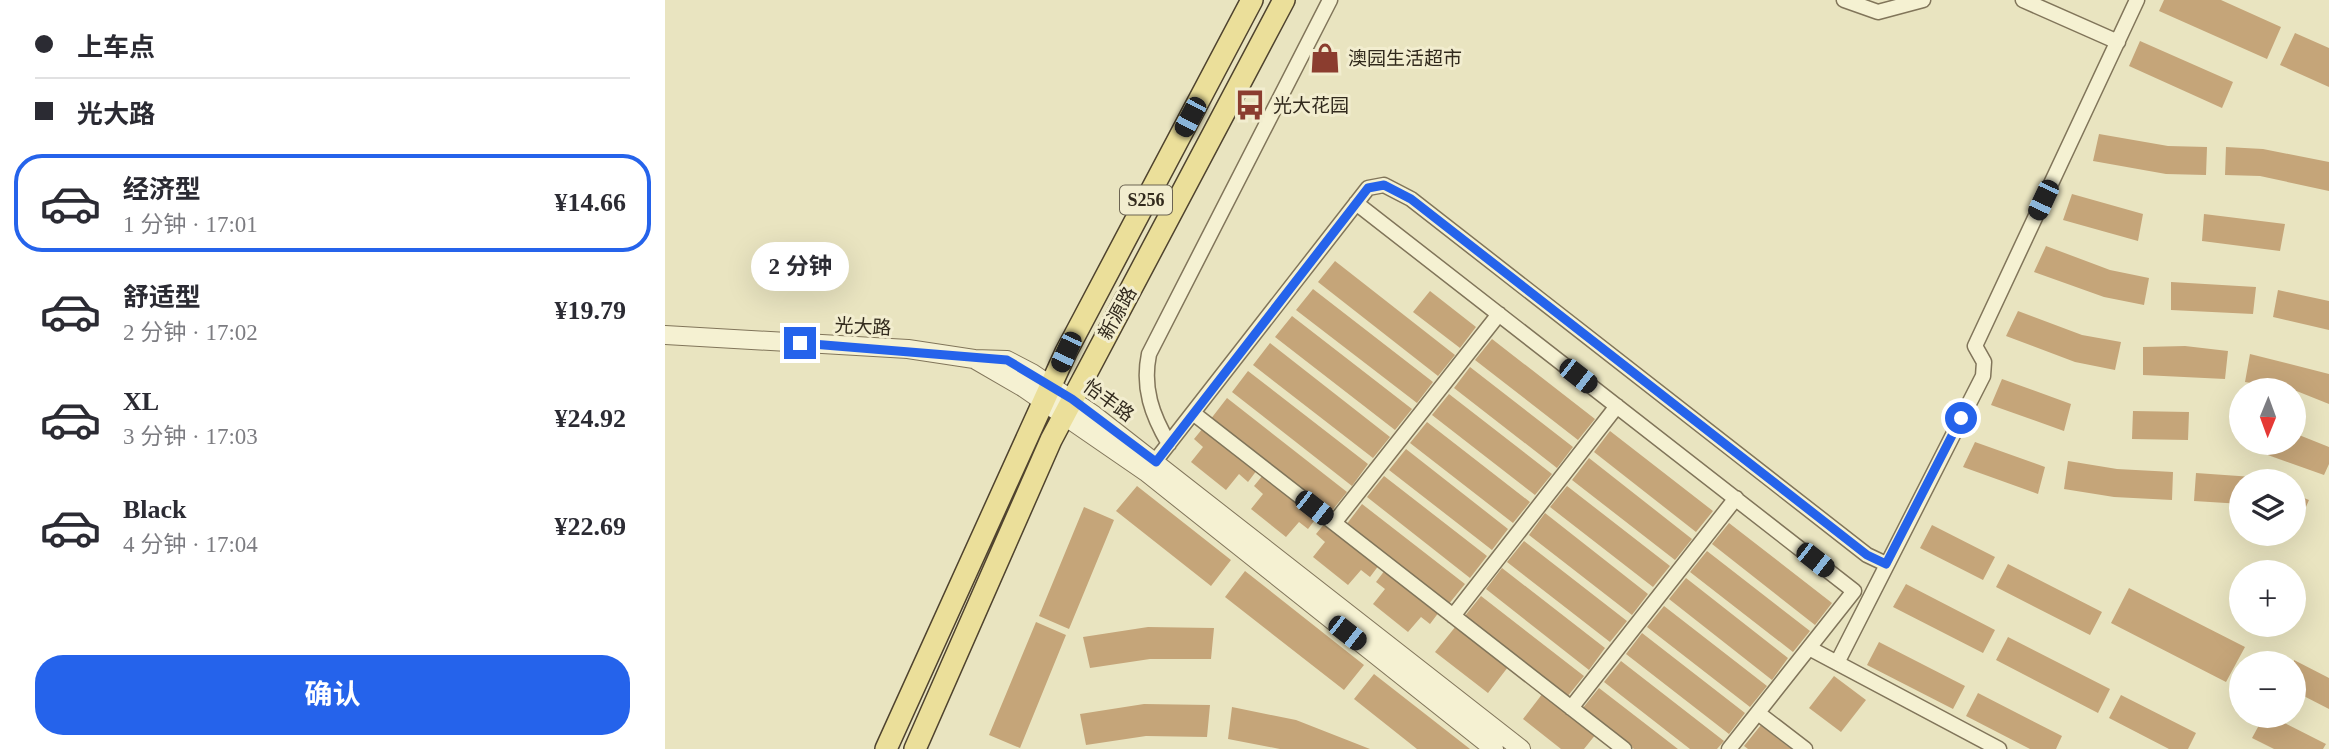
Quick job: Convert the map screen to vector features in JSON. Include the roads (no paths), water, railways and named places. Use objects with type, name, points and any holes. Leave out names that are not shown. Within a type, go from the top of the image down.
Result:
[{"type":"main road","name":"新源路","points":[[886,749],[1046,393],[1252,0]]},
{"type":"main road","name":"新源路","points":[[915,749],[1068,408],[1284,0]]},
{"type":"street","points":[[1169,444],[1149,401],[1145,374],[1149,354],[1329,0]]},
{"type":"street","points":[[1844,0],[1878,12],[1923,0]]},
{"type":"street","points":[[2024,0],[2118,42]]},
{"type":"street","points":[[1837,663],[1983,376],[1984,362],[1975,346],[2137,0]]},
{"type":"street","points":[[1151,467],[1368,188],[1384,185],[1411,199],[1867,555],[1886,564]]},
{"type":"street","points":[[1356,203],[1854,590],[1730,749]]},
{"type":"street","points":[[1334,523],[1499,314]]},
{"type":"street","name":"光大路","points":[[665,335],[908,349],[974,359]]},
{"type":"street","name":"怡丰路","points":[[974,359],[1046,393],[1151,467],[1521,749]]},
{"type":"street","points":[[1453,616],[1617,406]]},
{"type":"street","points":[[1193,414],[1624,749]]},
{"type":"street","name":"怡丰路","points":[[1151,467],[1494,749]]},
{"type":"street","points":[[1571,708],[1736,498]]},
{"type":"street","points":[[1809,648],[1999,749]]},
{"type":"street","points":[[1758,713],[1805,749]]},
{"type":"place","name":"澳园生活超市","points":[[1325,58]]},
{"type":"place","name":"光大花园","points":[[1250,105]]}]
